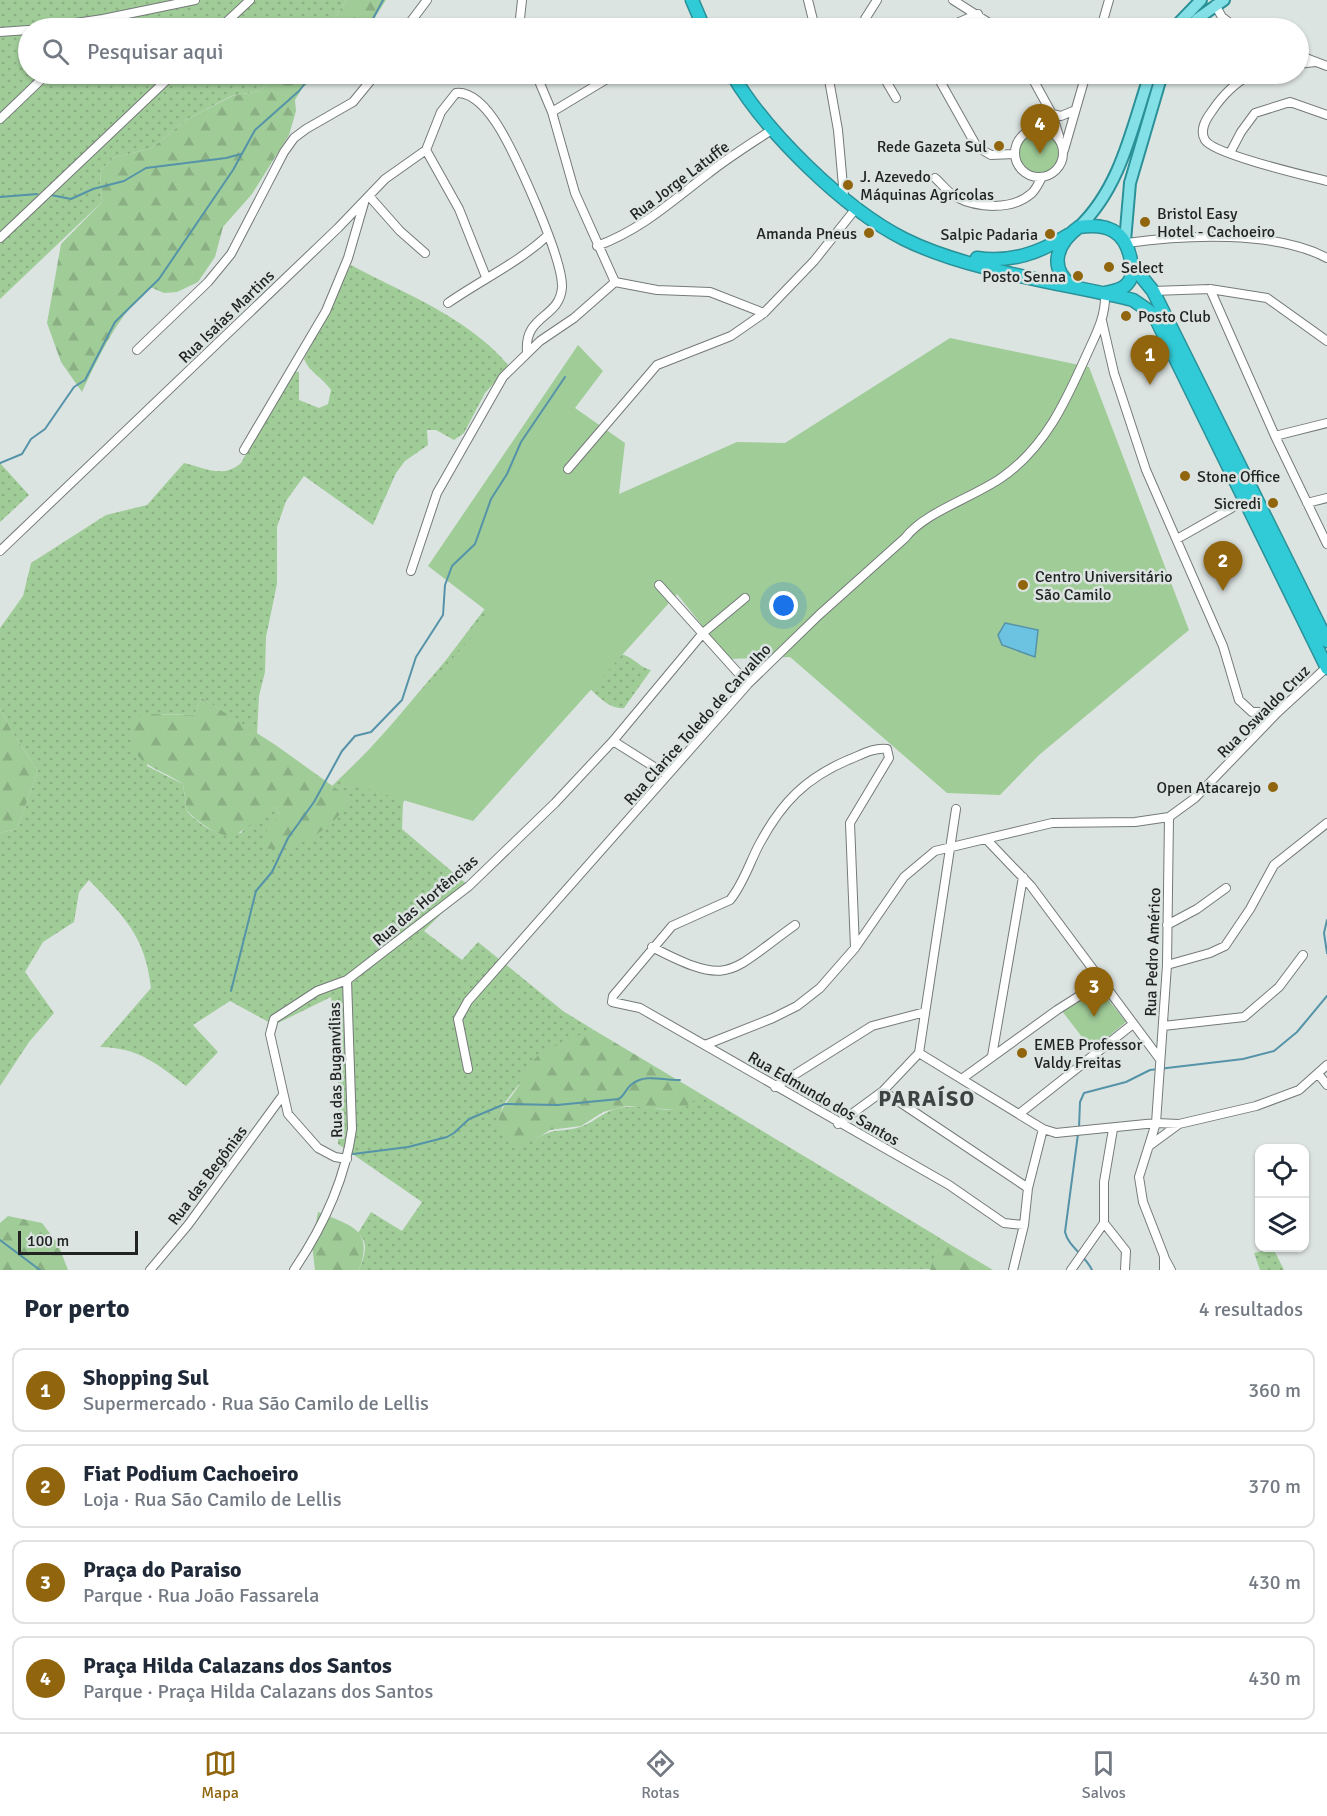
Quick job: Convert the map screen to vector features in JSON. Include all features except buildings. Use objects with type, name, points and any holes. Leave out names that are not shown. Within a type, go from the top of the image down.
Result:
[{"type":"highway","points":[[692,0],[700,18]]},
{"type":"highway","points":[[738,84],[749,102],[804,165],[888,230],[931,250],[1134,300],[1149,311],[1157,321],[1327,667]]},
{"type":"highway","points":[[931,250],[983,259],[1010,259],[1034,253],[1076,229],[1095,226],[1110,229],[1126,242],[1132,266],[1131,279],[1126,286],[1105,294]]},
{"type":"highway","points":[[1072,286],[1061,277],[1057,258],[1076,229]]},
{"type":"highway","points":[[1132,266],[1153,291],[1327,641]]},
{"type":"main road","points":[[1184,18],[1201,0]]},
{"type":"main road","points":[[1201,18],[1220,3]]},
{"type":"main road","points":[[1076,229],[1101,203],[1117,173],[1147,84]]},
{"type":"main road","points":[[1126,242],[1130,183],[1159,84]]},
{"type":"street","points":[[108,18],[195,0]]},
{"type":"street","points":[[231,18],[250,0]]},
{"type":"street","points":[[414,18],[427,0]]},
{"type":"street","points":[[520,18],[522,0]]},
{"type":"street","points":[[808,0],[812,18]]},
{"type":"street","points":[[866,18],[877,0]]},
{"type":"street","points":[[953,0],[983,18]]},
{"type":"street","points":[[1104,18],[1109,0]]},
{"type":"street","points":[[1220,3],[1223,18]]},
{"type":"street","points":[[969,18],[978,14]]},
{"type":"street","points":[[0,32],[18,31]]},
{"type":"street","points":[[1309,58],[1327,66]]},
{"type":"street","points":[[1309,62],[1317,61]]},
{"type":"street","points":[[0,119],[37,84]]},
{"type":"street","points":[[0,238],[162,84]]},
{"type":"street","points":[[137,350],[208,282],[231,254],[284,152],[294,138],[353,102],[368,84]]},
{"type":"street","points":[[540,84],[552,112],[575,193],[615,282]]},
{"type":"street","points":[[552,112],[598,84]]},
{"type":"street","points":[[830,84],[838,130],[844,197]]},
{"type":"street","points":[[888,84],[896,98]]},
{"type":"street","points":[[942,84],[977,147],[991,155],[1014,154]]},
{"type":"street","points":[[1036,84],[1052,114],[1064,152]]},
{"type":"street","points":[[936,178],[954,196],[979,206],[997,206],[1033,192],[1042,177],[1058,169],[1082,84]]},
{"type":"street","points":[[1237,84],[1231,88],[1203,125],[1202,134],[1208,145],[1245,159],[1327,181]]},
{"type":"street","points":[[486,277],[459,209],[426,150],[441,112],[456,93],[470,95],[499,127],[531,193],[562,280],[561,291],[554,307],[530,328],[527,335],[527,352]]},
{"type":"street","points":[[1230,153],[1240,132],[1255,113],[1290,102],[1327,115]]},
{"type":"street","points":[[1052,114],[1061,116],[1073,111]]},
{"type":"street","name":"Rua Jorge Latuffe","points":[[597,246],[625,236],[646,223],[724,162],[773,129]]},
{"type":"street","points":[[1042,177],[1027,174],[1021,169],[1014,154],[1021,137],[1037,129],[1054,134],[1060,141]]},
{"type":"street","name":"Rua Isaías Martins","points":[[0,551],[399,167],[426,150]]},
{"type":"street","points":[[244,450],[326,311],[348,258],[367,199],[424,253]]},
{"type":"street","points":[[568,469],[657,365],[731,336],[764,313],[814,261],[857,207]]},
{"type":"street","points":[[448,303],[486,277],[525,256],[547,236]]},
{"type":"street","points":[[1126,242],[1190,237],[1245,237],[1324,256]]},
{"type":"street","points":[[411,571],[437,493],[503,376],[527,352],[615,282],[657,290],[710,292],[764,313]]},
{"type":"street","points":[[1210,289],[1275,436],[1327,544]]},
{"type":"street","points":[[1153,291],[1210,289],[1268,298],[1327,341]]},
{"type":"street","name":"Rua Clarice Toledo de Carvalho","points":[[468,1069],[458,1019],[468,1001],[748,684],[819,615],[904,538],[915,525],[1001,478],[1020,463],[1054,422],[1102,321],[1106,308],[1105,294]]},
{"type":"street","points":[[1102,321],[1113,373],[1146,470],[1222,646],[1239,700],[1252,712],[1278,712]]},
{"type":"street","points":[[1275,436],[1327,423]]},
{"type":"street","points":[[1307,503],[1327,498]]},
{"type":"street","points":[[1176,539],[1244,501]]},
{"type":"street","points":[[658,585],[748,684]]},
{"type":"street","name":"Rua das Hortências","points":[[347,1159],[335,1157],[318,1148],[288,1114],[270,1034],[271,1023],[317,991],[347,980],[469,886],[555,803],[613,741],[703,633],[745,598]]},
{"type":"street","name":"Rua Oswaldo Cruz","points":[[949,845],[1059,822],[1135,822],[1169,817],[1195,798],[1278,712],[1327,667]]},
{"type":"street","points":[[613,741],[667,775]]},
{"type":"street","points":[[795,925],[735,968],[722,972],[690,966],[652,947],[678,922],[730,900],[737,892],[760,843],[784,805],[800,788],[840,764],[874,749],[887,749],[889,758],[850,823],[855,948]]},
{"type":"street","points":[[838,1124],[883,1091],[919,1053],[956,809]]},
{"type":"street","name":"Rua Pedro Américo","points":[[1169,817],[1167,964],[1156,1123],[1139,1177],[1143,1202],[1171,1270]]},
{"type":"street","points":[[1167,964],[1210,953],[1225,946],[1250,909],[1274,865],[1327,824]]},
{"type":"street","points":[[986,839],[1023,877],[1133,1024],[1159,1066]]},
{"type":"street","points":[[705,1045],[797,1006],[820,988],[855,948],[908,872],[935,850],[949,845]]},
{"type":"street","points":[[992,1056],[1023,877]]},
{"type":"street","points":[[1167,925],[1197,909],[1226,888]]},
{"type":"street","name":"Rua Edmundo dos Santos","points":[[652,947],[613,996],[614,1003],[640,1008],[838,1124],[949,1185],[1004,1222],[1024,1225]]},
{"type":"street","points":[[1163,1026],[1244,1017],[1279,987],[1303,955]]},
{"type":"street","name":"Rua das Buganvílias","points":[[294,1270],[316,1238],[347,1159],[352,1129],[347,980]]},
{"type":"street","points":[[963,1078],[1101,982]]},
{"type":"street","points":[[775,1087],[862,1031],[882,1023],[925,1012]]},
{"type":"street","points":[[1019,1114],[1133,1024]]},
{"type":"street","points":[[919,1053],[1043,1129],[1056,1133],[1156,1123],[1179,1124],[1287,1096],[1319,1075],[1327,1065]]},
{"type":"street","points":[[1319,1075],[1327,1085]]},
{"type":"street","points":[[883,1091],[1028,1188]]},
{"type":"street","name":"Rua das Begônias","points":[[150,1270],[188,1225],[283,1095]]},
{"type":"street","points":[[1149,1146],[1179,1124]]},
{"type":"street","points":[[1013,1270],[1024,1225],[1028,1188],[1043,1129]]},
{"type":"street","points":[[1071,1270],[1104,1222],[1104,1182],[1113,1129]]},
{"type":"street","points":[[1104,1222],[1126,1251],[1125,1270]]},
{"type":"street","points":[[1164,1256],[1164,1270]]},
{"type":"green space","points":[[0,0],[346,0],[335,18],[18,18],[18,84],[267,84],[259,91],[231,96],[186,120],[152,148],[113,158],[100,171],[102,202],[0,299]]},
{"type":"green space","points":[[346,0],[386,0],[374,18],[335,18]]},
{"type":"green space","points":[[267,84],[307,84],[295,100],[296,111],[289,135],[252,194],[223,227],[215,257],[198,282],[177,292],[164,293],[150,287],[119,323],[103,349],[82,392],[61,362],[47,323],[61,244],[102,202],[100,171],[113,158],[152,148],[186,120],[232,96],[259,91]]},
{"type":"green space","points":[[1040,131],[1048,132],[1055,137],[1060,144],[1060,160],[1055,167],[1048,172],[1040,173],[1032,172],[1025,167],[1020,160],[1019,152],[1020,144],[1025,137],[1032,132]]},
{"type":"green space","points":[[351,265],[455,320],[493,349],[509,366],[485,393],[464,433],[454,440],[436,430],[427,430],[428,445],[405,461],[396,473],[373,525],[304,476],[286,501],[277,527],[277,584],[266,637],[265,672],[259,696],[257,734],[202,698],[194,715],[159,714],[147,766],[183,784],[187,812],[206,827],[217,832],[241,833],[248,824],[275,807],[280,815],[328,824],[351,800],[332,786],[376,743],[446,660],[493,598],[618,654],[628,656],[651,670],[624,708],[614,707],[587,686],[411,787],[403,803],[402,829],[469,886],[424,931],[462,960],[478,942],[563,1011],[594,1030],[543,1053],[503,1105],[498,1121],[536,1139],[553,1132],[580,1127],[618,1108],[638,1106],[672,1109],[681,1107],[701,1094],[940,1238],[933,1269],[359,1270],[365,1246],[358,1233],[371,1212],[402,1231],[422,1202],[338,1144],[338,1073],[331,997],[274,1025],[230,1001],[193,1025],[218,1052],[186,1086],[146,1058],[126,1050],[100,1047],[151,988],[144,954],[138,940],[122,916],[89,880],[79,892],[74,922],[43,942],[25,972],[54,1013],[29,1042],[0,1086],[0,833],[17,829],[38,771],[12,732],[0,708],[0,628],[23,596],[31,563],[106,515],[147,505],[184,463],[221,471],[234,468],[241,463],[293,371],[299,372],[299,400],[319,408],[328,404],[331,390],[309,368],[304,359]]},
{"type":"green space","points":[[950,338],[1089,367],[1189,630],[1039,755],[1000,795],[947,793],[790,657],[729,659],[677,594],[473,821],[340,781],[492,615],[428,566],[578,345],[603,371],[575,408],[625,443],[619,494],[737,442],[785,443]]},
{"type":"green space","points":[[0,463],[29,495],[0,522]]},
{"type":"green space","points":[[202,698],[277,746],[352,800],[324,829],[313,837],[289,847],[263,848],[263,835],[280,815],[275,807],[233,837],[220,834],[203,824],[187,811],[183,784],[152,767],[137,755],[130,735],[132,720],[146,714],[194,715]]},
{"type":"green space","points":[[0,708],[12,732],[38,771],[17,829],[0,833]]},
{"type":"green space","points":[[1100,989],[1126,1022],[1092,1050],[1062,1011]]},
{"type":"green space","points":[[594,1030],[701,1094],[685,1108],[676,1110],[627,1106],[603,1112],[581,1126],[550,1130],[536,1139],[518,1145],[509,1142],[498,1131],[500,1115],[532,1062],[553,1046]]},
{"type":"green space","points":[[318,1212],[350,1226],[362,1237],[364,1246],[359,1270],[315,1270],[312,1245]]},
{"type":"green space","points":[[8,1216],[42,1223],[58,1244],[68,1270],[0,1270],[0,1223]]},
{"type":"green space","points":[[940,1238],[946,1242],[993,1270],[930,1270]]},
{"type":"green space","points":[[1275,1252],[1284,1270],[1260,1270],[1254,1253]]},
{"type":"water","points":[[1005,623],[1038,630],[1035,657],[1002,645],[998,635]]},
{"type":"waterway","points":[[373,18],[383,0]]},
{"type":"waterway","points":[[0,463],[22,454],[31,439],[45,429],[74,387],[85,380],[115,322],[159,279],[233,170],[255,130],[305,84]]},
{"type":"waterway","points":[[51,195],[71,199],[93,189],[124,181],[146,168],[241,154]]},
{"type":"waterway","points":[[0,197],[37,194]]},
{"type":"waterway","points":[[231,991],[256,891],[272,872],[288,838],[314,802],[342,751],[355,736],[371,732],[402,700],[416,657],[443,615],[445,585],[452,566],[475,544],[491,499],[507,474],[521,442],[565,377]]},
{"type":"waterway","points":[[1327,920],[1324,933],[1327,953]]},
{"type":"waterway","points":[[1079,1128],[1080,1102],[1084,1093],[1126,1082],[1150,1070],[1243,1059],[1274,1051],[1297,1032],[1327,996]]},
{"type":"waterway","points":[[353,1154],[408,1147],[447,1137],[469,1119],[505,1104],[557,1105],[619,1099],[630,1086],[643,1079],[680,1080]]},
{"type":"waterway","points":[[1078,1134],[1065,1232],[1092,1270]]},
{"type":"waterway","points":[[0,1240],[40,1270]]},
{"type":"place","name":"Rede Gazeta Sul","points":[[999,146]]},
{"type":"place","name":"Praça Hilda Calazans dos Santos","points":[[1040,154]]},
{"type":"place","name":"J. Azevedo Máquinas Agrícolas","points":[[848,185]]},
{"type":"place","name":"Bristol Easy Hotel - Cachoeiro","points":[[1145,222]]},
{"type":"place","name":"Amanda Pneus","points":[[869,233]]},
{"type":"place","name":"Salpic Padaria","points":[[1050,234]]},
{"type":"place","name":"Select","points":[[1109,267]]},
{"type":"place","name":"Posto Senna","points":[[1078,276]]},
{"type":"place","name":"Posto Club","points":[[1126,316]]},
{"type":"place","name":"Shopping Sul","points":[[1150,385]]},
{"type":"place","name":"Stone Office","points":[[1185,476]]},
{"type":"place","name":"Sicredi","points":[[1273,503]]},
{"type":"place","name":"Centro Universitário São Camilo","points":[[1023,585]]},
{"type":"place","name":"Fiat Podium Cachoeiro","points":[[1223,591]]},
{"type":"place","name":"Open Atacarejo","points":[[1273,787]]},
{"type":"place","name":"Praça do Paraiso","points":[[1094,1017]]},
{"type":"place","name":"EMEB Professor Valdy Freitas","points":[[1022,1053]]},
{"type":"district","name":"PARAÍSO","points":[[927,1098]]}]
